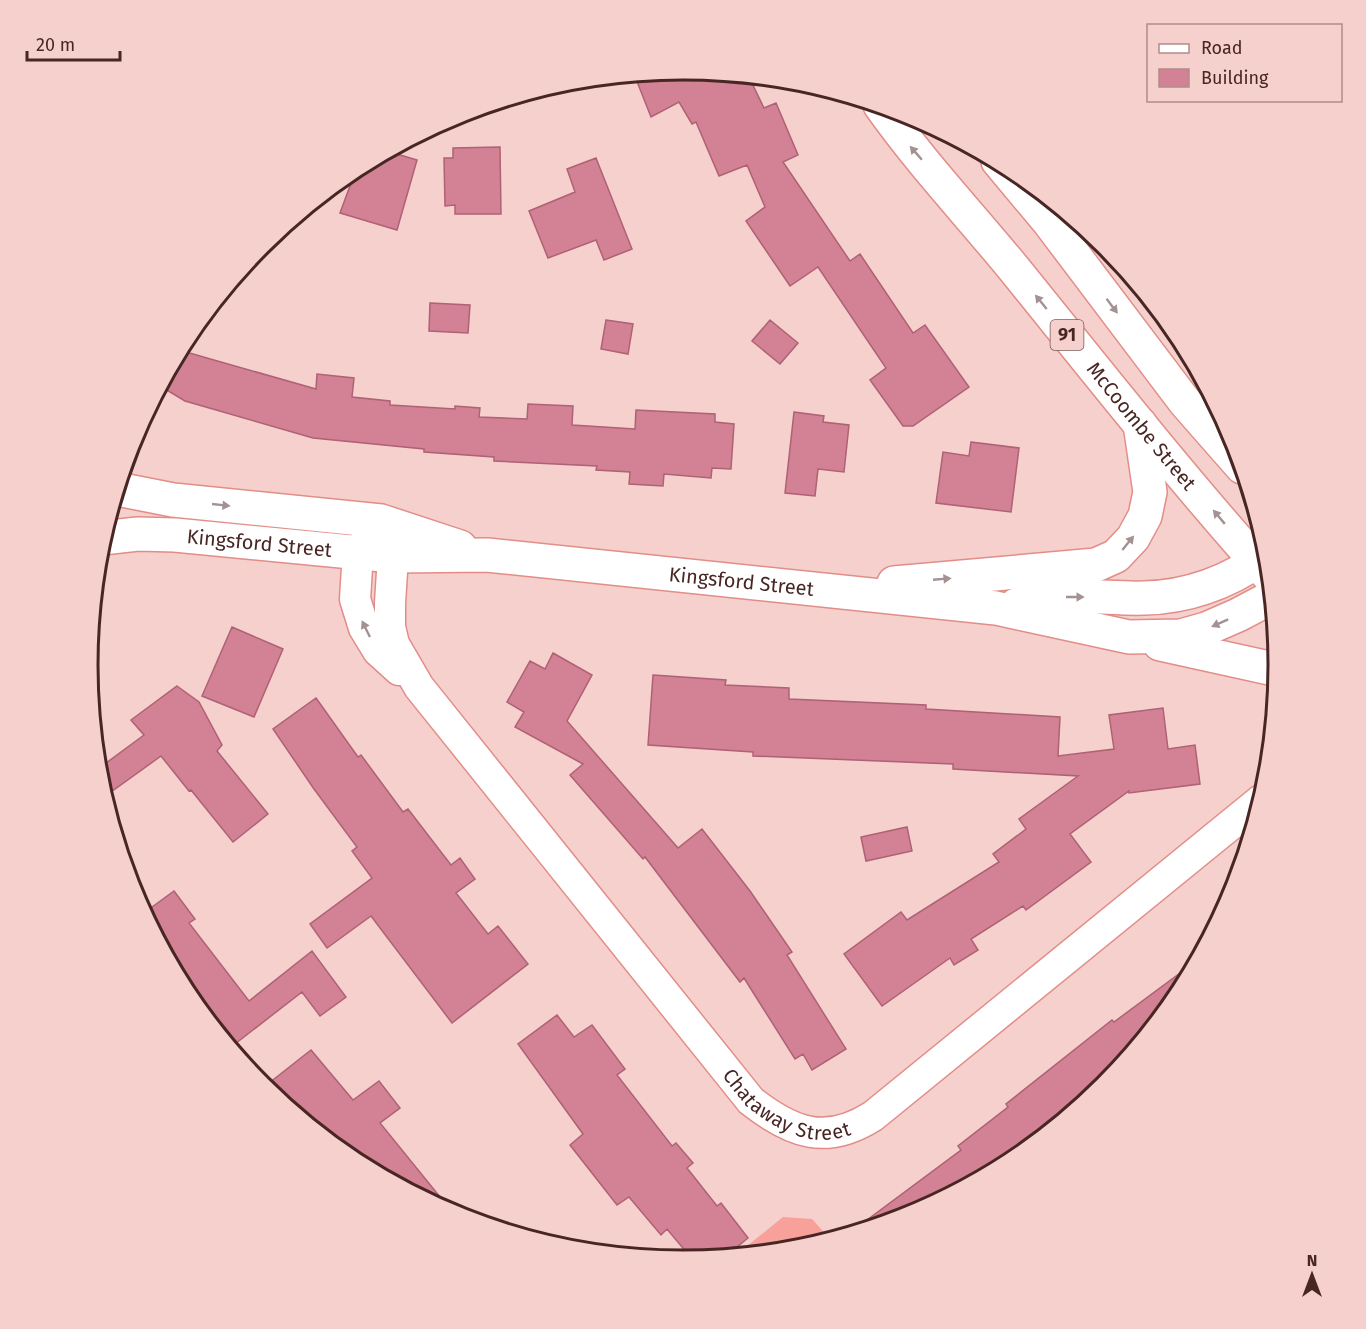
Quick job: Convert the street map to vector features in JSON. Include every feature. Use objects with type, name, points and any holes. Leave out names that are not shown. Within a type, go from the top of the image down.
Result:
[{"type":"street","name":"McCoombe Street","points":[[889,117],[903,138],[979,226],[1140,424],[1258,556]]},
{"type":"street","points":[[1018,185],[1049,222],[1185,402],[1226,449]]},
{"type":"street","points":[[1185,402],[1217,427]]},
{"type":"street","points":[[821,590],[1096,565],[1116,556],[1133,538],[1145,516],[1150,492],[1140,424]]},
{"type":"street","name":"Kingsford Street","points":[[125,491],[173,500],[381,521],[487,555]]},
{"type":"street","points":[[358,552],[381,521]]},
{"type":"street","name":"Chataway Street","points":[[381,521],[393,556],[390,627],[394,645],[418,687]]},
{"type":"street","name":"Kingsford Street","points":[[112,537],[138,534],[175,535],[393,556],[487,555],[996,608],[1129,637],[1180,636],[1206,630],[1264,601]]},
{"type":"street","name":"Chataway Street","points":[[358,552],[355,599],[364,628],[378,651],[418,687],[752,1101],[769,1115],[788,1125],[810,1132],[828,1134],[845,1131],[873,1116],[1250,809]]},
{"type":"street","name":"Kingsford Street","points":[[996,608],[1067,597],[1174,596],[1218,583],[1260,566]]},
{"type":"street","points":[[1129,637],[1268,668]]},
{"type":"shaded area","points":[[783,1217],[812,1219],[824,1232],[797,1238],[748,1245]]},
{"type":"building","points":[[683,80],[753,84],[764,108],[776,103],[798,155],[783,162],[850,261],[860,254],[913,333],[925,325],[969,387],[913,426],[903,426],[870,380],[886,368],[818,267],[790,286],[746,221],[765,207],[747,165],[719,176],[696,122],[692,124],[679,102],[651,117],[637,82]]},
{"type":"building","points":[[500,147],[501,214],[455,214],[455,205],[445,206],[444,158],[453,158],[453,148]]},
{"type":"building","points":[[397,154],[417,160],[397,230],[340,213],[351,183],[358,178]]},
{"type":"building","points":[[596,158],[632,249],[604,260],[596,240],[548,258],[529,211],[575,192],[567,169]]},
{"type":"building","points":[[430,303],[470,305],[468,333],[429,331]]},
{"type":"building","points":[[606,320],[633,324],[628,354],[601,349]]},
{"type":"building","points":[[770,320],[798,343],[780,364],[752,341]]},
{"type":"building","points":[[188,353],[316,389],[317,374],[354,378],[352,397],[390,401],[390,405],[455,409],[455,406],[480,408],[479,417],[527,419],[528,404],[573,406],[572,425],[635,429],[636,410],[715,414],[715,422],[734,424],[731,469],[712,468],[711,478],[664,474],[663,486],[629,484],[630,472],[596,470],[597,466],[494,461],[494,457],[424,452],[424,449],[313,438],[185,401],[167,390]]},
{"type":"building","points":[[794,412],[824,416],[823,422],[849,425],[844,472],[818,469],[815,496],[785,493]]},
{"type":"building","points":[[971,442],[1019,448],[1011,512],[936,503],[943,452],[969,456]]},
{"type":"building","points":[[232,627],[283,649],[254,717],[202,696]]},
{"type":"building","points":[[553,653],[592,675],[567,721],[678,848],[702,829],[750,891],[792,952],[787,955],[846,1049],[812,1070],[803,1054],[795,1059],[744,978],[740,982],[645,857],[643,859],[570,775],[583,764],[515,727],[524,712],[507,702],[530,661],[545,669]]},
{"type":"building","points":[[653,675],[726,680],[725,685],[789,688],[789,699],[926,705],[926,709],[1060,717],[1058,756],[1114,749],[1109,715],[1163,708],[1168,749],[1195,745],[1200,784],[1129,793],[1129,791],[1070,834],[1091,862],[1026,910],[1023,906],[971,939],[978,950],[954,965],[950,958],[882,1006],[844,954],[901,912],[907,920],[999,862],[993,854],[1026,829],[1019,819],[1078,776],[953,769],[953,764],[753,756],[753,752],[648,745]]},
{"type":"building","points":[[177,686],[199,702],[222,745],[217,751],[268,814],[233,842],[161,756],[112,791],[106,763],[144,735],[131,720]]},
{"type":"building","points":[[316,698],[358,757],[361,755],[403,812],[408,809],[451,865],[460,858],[475,879],[456,893],[488,934],[498,926],[528,964],[452,1023],[371,916],[327,948],[310,924],[372,878],[352,851],[357,847],[273,729]]},
{"type":"building","points":[[907,827],[912,851],[866,861],[861,837]]},
{"type":"building","points":[[174,891],[195,919],[189,923],[249,1001],[312,951],[346,997],[320,1016],[302,992],[237,1043],[219,1021],[176,957],[151,908]]},
{"type":"building","points":[[1179,974],[1147,1021],[1123,1050],[1097,1078],[1039,1129],[1008,1151],[942,1189],[869,1219],[961,1150],[958,1146],[1008,1107],[1006,1104],[1112,1020],[1114,1022]]},
{"type":"building","points":[[557,1015],[574,1037],[592,1025],[625,1069],[617,1075],[672,1146],[676,1143],[693,1163],[687,1168],[717,1206],[721,1203],[748,1238],[738,1246],[684,1250],[667,1229],[661,1235],[629,1197],[617,1205],[570,1145],[583,1134],[518,1044]]},
{"type":"building","points":[[311,1050],[353,1100],[379,1081],[400,1108],[380,1123],[439,1196],[390,1171],[358,1151],[327,1129],[272,1081]]}]
